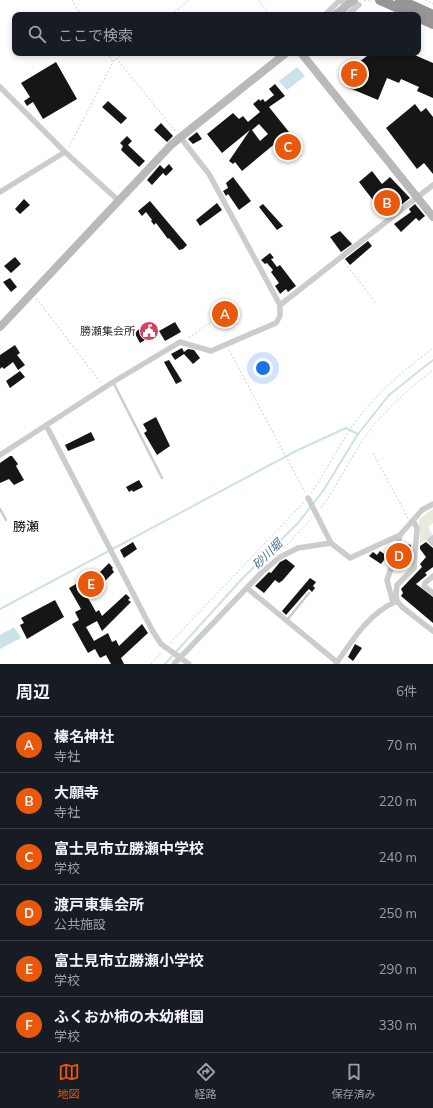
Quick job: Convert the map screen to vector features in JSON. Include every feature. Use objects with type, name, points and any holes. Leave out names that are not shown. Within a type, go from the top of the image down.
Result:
[{"type":"highway","points":[[380,0],[407,12]]},
{"type":"highway","points":[[400,0],[432,18]]},
{"type":"highway","points":[[414,0],[422,4],[432,18]]},
{"type":"highway","points":[[421,17],[432,18]]},
{"type":"street","points":[[339,12],[354,0]]},
{"type":"street","points":[[328,12],[340,1],[359,5],[351,12]]},
{"type":"street","points":[[0,327],[180,137],[282,56]]},
{"type":"street","points":[[305,56],[433,217]]},
{"type":"street","points":[[0,87],[65,152],[118,201]]},
{"type":"street","points":[[0,455],[113,382],[180,342],[211,351],[276,323],[280,316],[280,305],[209,174],[180,137]]},
{"type":"street","points":[[0,192],[65,152]]},
{"type":"street","points":[[280,305],[433,185]]},
{"type":"street","points":[[46,426],[152,630],[161,644],[189,664]]},
{"type":"street","points":[[308,498],[331,544],[350,558],[379,546],[400,535],[422,510],[433,504]]},
{"type":"street","points":[[395,602],[398,585],[414,568],[417,528],[412,521]]},
{"type":"street","points":[[400,535],[395,557],[387,580],[395,602],[433,631]]},
{"type":"street","points":[[433,538],[430,540],[433,543]]},
{"type":"street","points":[[174,664],[262,572],[289,552],[298,548],[331,544]]},
{"type":"street","points":[[433,576],[425,583],[424,586],[433,593]]},
{"type":"street","points":[[247,588],[287,620],[336,663],[371,617],[395,602]]},
{"type":"lane","points":[[113,382],[162,478]]},
{"type":"lane","points":[[0,509],[6,520]]},
{"type":"lane","points":[[287,620],[309,593]]},
{"type":"path","points":[[72,0],[79,12]]},
{"type":"path","points":[[175,12],[189,0]]},
{"type":"path","points":[[258,0],[268,12]]},
{"type":"path","points":[[425,0],[433,4]]},
{"type":"path","points":[[109,56],[113,62]]},
{"type":"path","points":[[65,152],[113,62],[119,56]]},
{"type":"path","points":[[116,58],[180,137]]},
{"type":"path","points":[[340,257],[376,303]]},
{"type":"path","points":[[32,293],[104,388]]},
{"type":"path","points":[[183,342],[219,316]]},
{"type":"path","points":[[226,344],[308,498]]},
{"type":"path","points":[[151,664],[308,498],[366,408],[384,389],[433,348]]},
{"type":"path","points":[[284,549],[316,514],[338,485],[363,440],[379,419],[393,403],[433,370]]},
{"type":"path","points":[[373,453],[412,521]]},
{"type":"path","points":[[379,546],[395,557]]},
{"type":"shaded area","points":[[433,509],[433,523],[428,527],[433,535],[420,544],[419,519]]},
{"type":"water","points":[[297,67],[305,76],[287,90],[279,81]]},
{"type":"water","points":[[14,627],[21,638],[0,649],[0,635]]},
{"type":"building","points":[[367,56],[417,56],[433,63],[433,98],[417,91],[419,87],[401,79],[399,83],[387,78],[378,100],[347,87],[359,62]]},
{"type":"building","points":[[56,62],[77,99],[43,119],[33,102],[27,106],[24,101],[30,97],[21,83]]},
{"type":"building","points":[[275,84],[285,96],[269,107],[289,132],[242,171],[235,162],[233,164],[229,161],[250,130],[222,153],[207,134],[233,113],[239,119],[243,116],[248,122],[260,112],[253,104],[259,99],[260,101],[263,99],[265,102],[274,95],[269,89]],"holes":[[[259,124],[268,134],[260,141],[252,130]]]},
{"type":"building","points":[[108,101],[127,118],[121,124],[102,107]]},
{"type":"building","points":[[415,104],[421,112],[426,108],[433,117],[433,174],[424,163],[417,169],[386,128]]},
{"type":"building","points":[[161,123],[173,136],[167,142],[154,130]]},
{"type":"building","points":[[197,132],[202,139],[193,144],[188,139]]},
{"type":"building","points":[[127,136],[132,141],[128,145],[145,161],[139,167],[121,150],[123,146],[120,143]]},
{"type":"building","points":[[169,164],[173,169],[166,176],[163,173],[152,185],[147,180],[160,165],[164,169]]},
{"type":"building","points":[[372,171],[382,184],[390,177],[410,198],[386,217],[359,182]]},
{"type":"building","points":[[233,177],[251,201],[239,210],[228,194],[226,196],[223,191],[228,188],[226,183]]},
{"type":"building","points":[[24,199],[30,205],[20,214],[15,209]]},
{"type":"building","points":[[150,201],[187,245],[183,249],[179,250],[169,238],[168,239],[156,223],[154,225],[146,212],[142,216],[138,211]]},
{"type":"building","points":[[217,203],[222,210],[200,226],[196,220]]},
{"type":"building","points":[[263,204],[283,226],[277,230],[259,207]]},
{"type":"building","points":[[415,204],[425,216],[419,221],[416,218],[401,232],[394,224],[411,212],[409,209]]},
{"type":"building","points":[[340,231],[352,244],[341,252],[330,237]]},
{"type":"building","points":[[368,241],[372,246],[350,265],[345,259]]},
{"type":"building","points":[[270,253],[274,258],[271,259],[277,267],[280,265],[296,286],[288,292],[286,289],[280,294],[275,286],[279,283],[271,272],[273,270],[267,263],[265,264],[261,260]]},
{"type":"building","points":[[15,257],[21,264],[11,273],[4,266]]},
{"type":"building","points":[[10,278],[17,287],[11,292],[3,282]]},
{"type":"building","points":[[226,306],[232,315],[225,320],[218,311]]},
{"type":"building","points":[[175,322],[181,332],[165,341],[159,331]]},
{"type":"building","points":[[152,323],[153,326],[155,325],[159,331],[140,343],[134,332]]},
{"type":"building","points":[[15,345],[20,353],[17,355],[25,365],[18,370],[13,362],[4,369],[2,367],[0,369],[0,355]]},
{"type":"building","points":[[182,348],[184,352],[188,349],[194,350],[200,358],[193,364],[184,354],[175,360],[171,354]]},
{"type":"building","points":[[169,360],[182,381],[176,384],[164,362]]},
{"type":"building","points":[[20,371],[25,377],[10,388],[6,381]]},
{"type":"building","points":[[156,417],[170,446],[157,455],[144,433],[147,431],[143,424]]},
{"type":"building","points":[[91,432],[95,440],[68,451],[65,445]]},
{"type":"building","points":[[12,456],[18,464],[16,466],[24,480],[14,485],[9,479],[0,483],[0,463]]},
{"type":"building","points":[[139,480],[143,487],[133,492],[132,490],[129,492],[126,487]]},
{"type":"building","points":[[133,542],[137,549],[124,558],[120,550]]},
{"type":"building","points":[[426,542],[433,548],[433,567],[425,573],[427,575],[416,584],[433,597],[433,623],[401,596],[403,593],[401,589],[422,567],[420,564],[426,557],[420,549],[420,546]]},
{"type":"building","points":[[403,543],[411,545],[409,562],[400,560],[399,557]]},
{"type":"building","points":[[380,551],[387,556],[381,564],[369,556],[373,552],[377,555]]},
{"type":"building","points":[[286,559],[295,566],[283,580],[279,583],[275,580],[264,593],[255,586],[269,572],[271,573],[280,562]]},
{"type":"building","points":[[109,563],[114,572],[88,598],[96,612],[99,610],[102,616],[126,594],[130,598],[128,600],[131,602],[102,631],[97,621],[86,627],[94,641],[108,633],[112,642],[116,640],[119,646],[142,624],[148,633],[121,658],[124,664],[111,664],[106,655],[100,658],[95,649],[88,653],[72,624],[79,620],[75,612],[81,609],[69,588],[83,580],[86,586]]},
{"type":"building","points":[[310,578],[316,582],[313,586],[315,588],[312,592],[309,589],[286,615],[282,611]]},
{"type":"building","points":[[55,600],[64,617],[27,639],[20,625],[24,623],[21,618]]},
{"type":"building","points":[[355,644],[362,648],[353,661],[348,657]]},
{"type":"waterway","name":"砂川堀","points":[[165,664],[240,581],[298,523],[323,491],[358,434],[389,395],[433,360]]},
{"type":"waterway","points":[[0,609],[298,450],[346,428],[358,434]]},
{"type":"place","name":"ふくおか柿の木幼稚園","points":[[354,74]]},
{"type":"place","name":"富士見市立勝瀬中学校","points":[[288,147]]},
{"type":"place","name":"大願寺","points":[[387,203]]},
{"type":"place","name":"榛名神社","points":[[225,314]]},
{"type":"place","name":"勝瀬集会所","points":[[149,331]]},
{"type":"place","name":"渡戸東集会所","points":[[399,556]]},
{"type":"place","name":"富士見市立勝瀬小学校","points":[[91,584]]},
{"type":"district","name":"勝瀬","points":[[26,526]]}]
